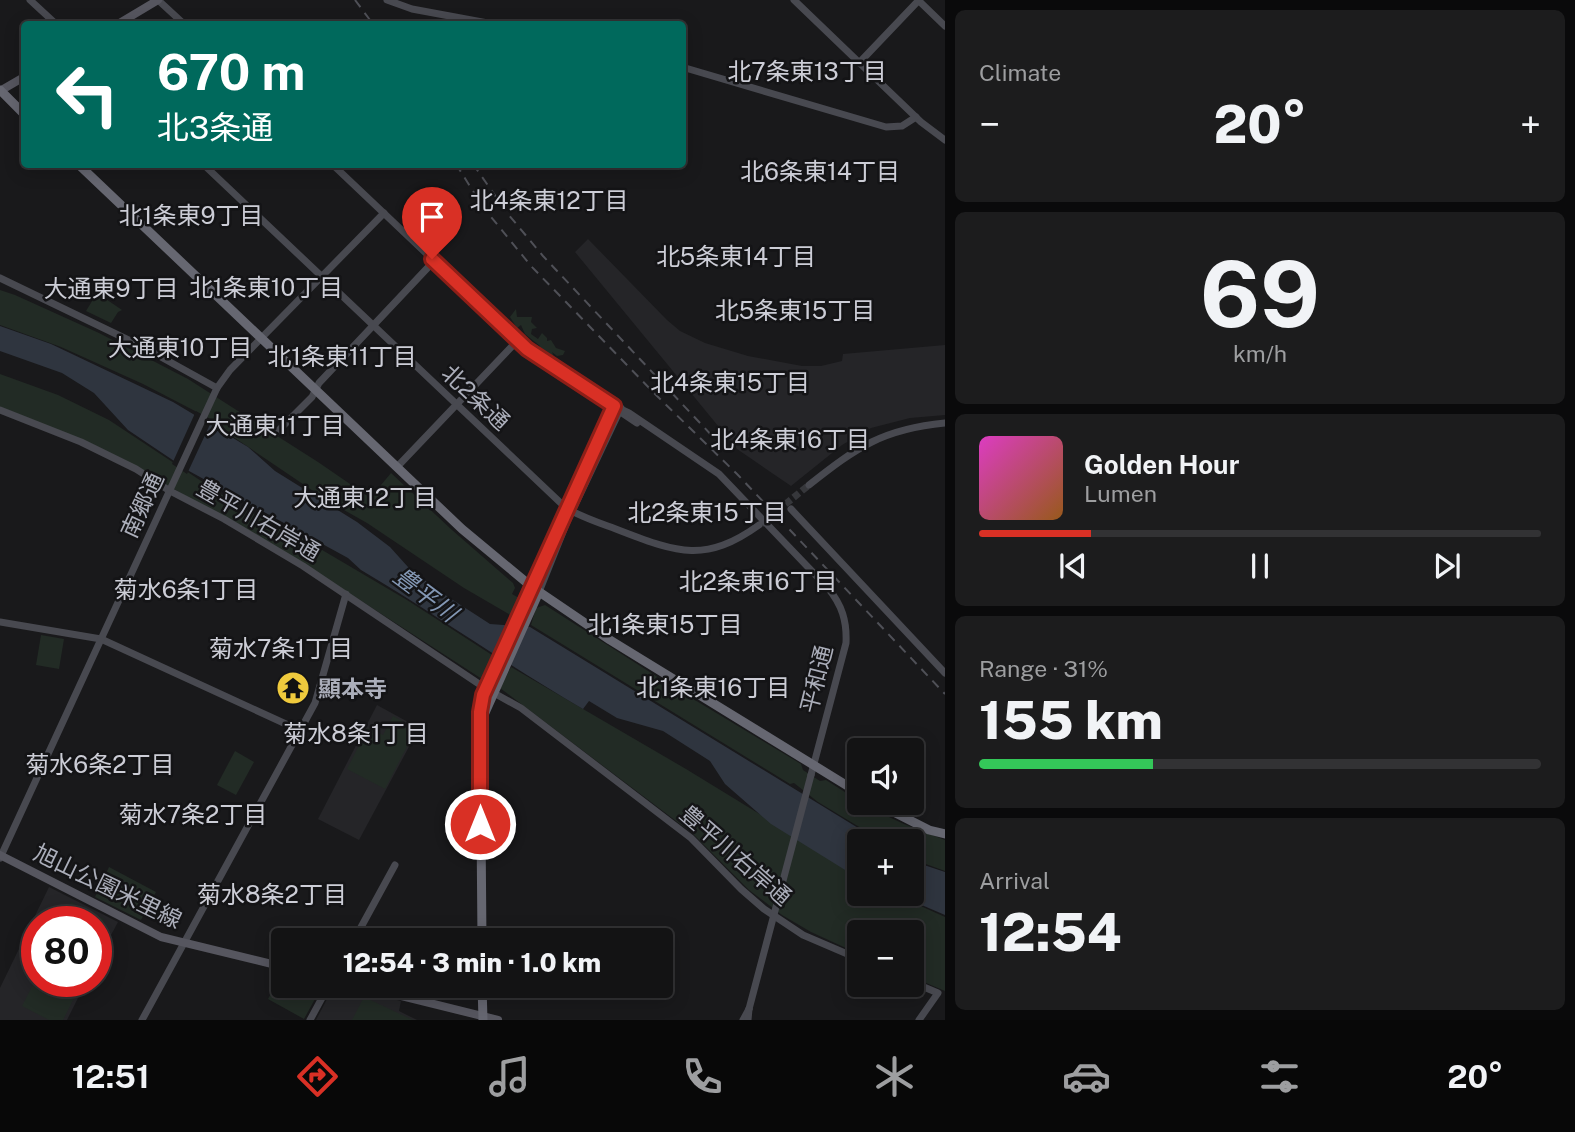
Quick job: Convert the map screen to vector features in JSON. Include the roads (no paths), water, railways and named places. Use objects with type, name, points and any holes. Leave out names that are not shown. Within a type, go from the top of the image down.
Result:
[{"type":"highway","points":[[0,91],[21,111]]},
{"type":"highway","points":[[82,168],[462,529],[535,589],[610,640],[847,785]]},
{"type":"highway","points":[[482,928],[480,723],[483,695],[491,687],[535,589]]},
{"type":"highway","points":[[899,815],[929,830],[945,831]]},
{"type":"highway","points":[[482,998],[482,1018]]},
{"type":"main road","points":[[123,21],[158,0]]},
{"type":"main road","points":[[0,91],[21,79]]},
{"type":"main road","name":"旭山公園米里線","points":[[0,856],[150,932],[271,964]]},
{"type":"main road","points":[[406,998],[498,1020]]},
{"type":"street","points":[[30,0],[53,21]]},
{"type":"street","points":[[158,0],[181,21]]},
{"type":"street","points":[[387,0],[412,9],[477,21]]},
{"type":"street","points":[[794,0],[932,132],[945,140]]},
{"type":"street","points":[[859,62],[918,0],[945,26]]},
{"type":"street","points":[[686,68],[886,127],[902,126],[916,117]]},
{"type":"street","name":"北2条通","points":[[207,168],[569,509]]},
{"type":"street","name":"平和通","points":[[336,168],[537,356],[705,464],[731,485],[829,588],[841,607],[846,643],[746,1020]]},
{"type":"street","name":"南郷通","points":[[0,856],[215,392],[230,370],[384,213]]},
{"type":"street","points":[[277,432],[312,397],[315,390],[434,261]]},
{"type":"street","points":[[2,278],[143,347],[215,392]]},
{"type":"street","points":[[397,467],[518,340]]},
{"type":"street","points":[[535,589],[569,509],[618,408]]},
{"type":"street","name":"豊平川右岸通","points":[[0,410],[81,442],[144,473],[272,547],[491,687],[691,838],[741,890],[764,909],[803,935],[847,955]]},
{"type":"street","points":[[809,485],[844,457],[872,441],[908,427],[945,423]]},
{"type":"street","points":[[569,509],[662,547],[677,550],[694,551],[722,547],[740,539],[759,525]]},
{"type":"street","points":[[791,509],[945,673]]},
{"type":"street","points":[[142,1020],[317,694],[346,594]]},
{"type":"street","points":[[0,622],[101,639],[299,730]]},
{"type":"street","points":[[361,928],[395,865]]},
{"type":"street","points":[[919,1020],[939,993],[924,987]]},
{"type":"street","points":[[310,1020],[322,998]]},
{"type":"water","name":"豊平川","points":[[0,326],[51,344],[173,402],[248,447],[275,471],[357,522],[390,547],[408,567],[436,589],[490,624],[530,627],[860,829],[847,829],[847,871],[771,824],[725,784],[710,761],[663,731],[617,718],[589,701],[583,709],[361,570],[348,558],[189,471],[128,430],[94,393],[62,373],[0,351]]},
{"type":"water","points":[[924,865],[945,872],[945,915],[924,906]]},
{"type":"tunnel","points":[[761,524],[809,485]]},
{"type":"railway","points":[[355,0],[371,21]]},
{"type":"railway","points":[[459,168],[483,207],[531,266],[737,474],[945,694]]},
{"type":"railway","points":[[476,168],[508,214],[543,256],[716,440]]},
{"type":"place","name":"顯本寺","points":[[293,688]]},
{"type":"district","name":"北7条東13丁目","points":[[807,71]]},
{"type":"district","name":"北6条東14丁目","points":[[820,171]]},
{"type":"district","name":"北4条東12丁目","points":[[549,200]]},
{"type":"district","name":"北1条東9丁目","points":[[191,215]]},
{"type":"district","name":"北5条東14丁目","points":[[736,256]]},
{"type":"district","name":"北1条東10丁目","points":[[266,287]]},
{"type":"district","name":"大通東9丁目","points":[[111,288]]},
{"type":"district","name":"北5条東15丁目","points":[[795,310]]},
{"type":"district","name":"大通東10丁目","points":[[180,347]]},
{"type":"district","name":"北1条東11丁目","points":[[342,356]]},
{"type":"district","name":"北4条東15丁目","points":[[730,382]]},
{"type":"district","name":"大通東11丁目","points":[[275,425]]},
{"type":"district","name":"北4条東16丁目","points":[[790,439]]},
{"type":"district","name":"大通東12丁目","points":[[365,497]]},
{"type":"district","name":"北2条東15丁目","points":[[707,512]]},
{"type":"district","name":"北2条東16丁目","points":[[758,581]]},
{"type":"district","name":"菊水6条1丁目","points":[[186,589]]},
{"type":"district","name":"北1条東15丁目","points":[[665,624]]},
{"type":"district","name":"菊水7条1丁目","points":[[281,648]]},
{"type":"district","name":"北1条東16丁目","points":[[713,687]]},
{"type":"district","name":"菊水8条1丁目","points":[[356,733]]},
{"type":"district","name":"菊水6条2丁目","points":[[100,764]]},
{"type":"district","name":"菊水7条2丁目","points":[[193,814]]},
{"type":"district","name":"菊水8条2丁目","points":[[272,894]]}]
